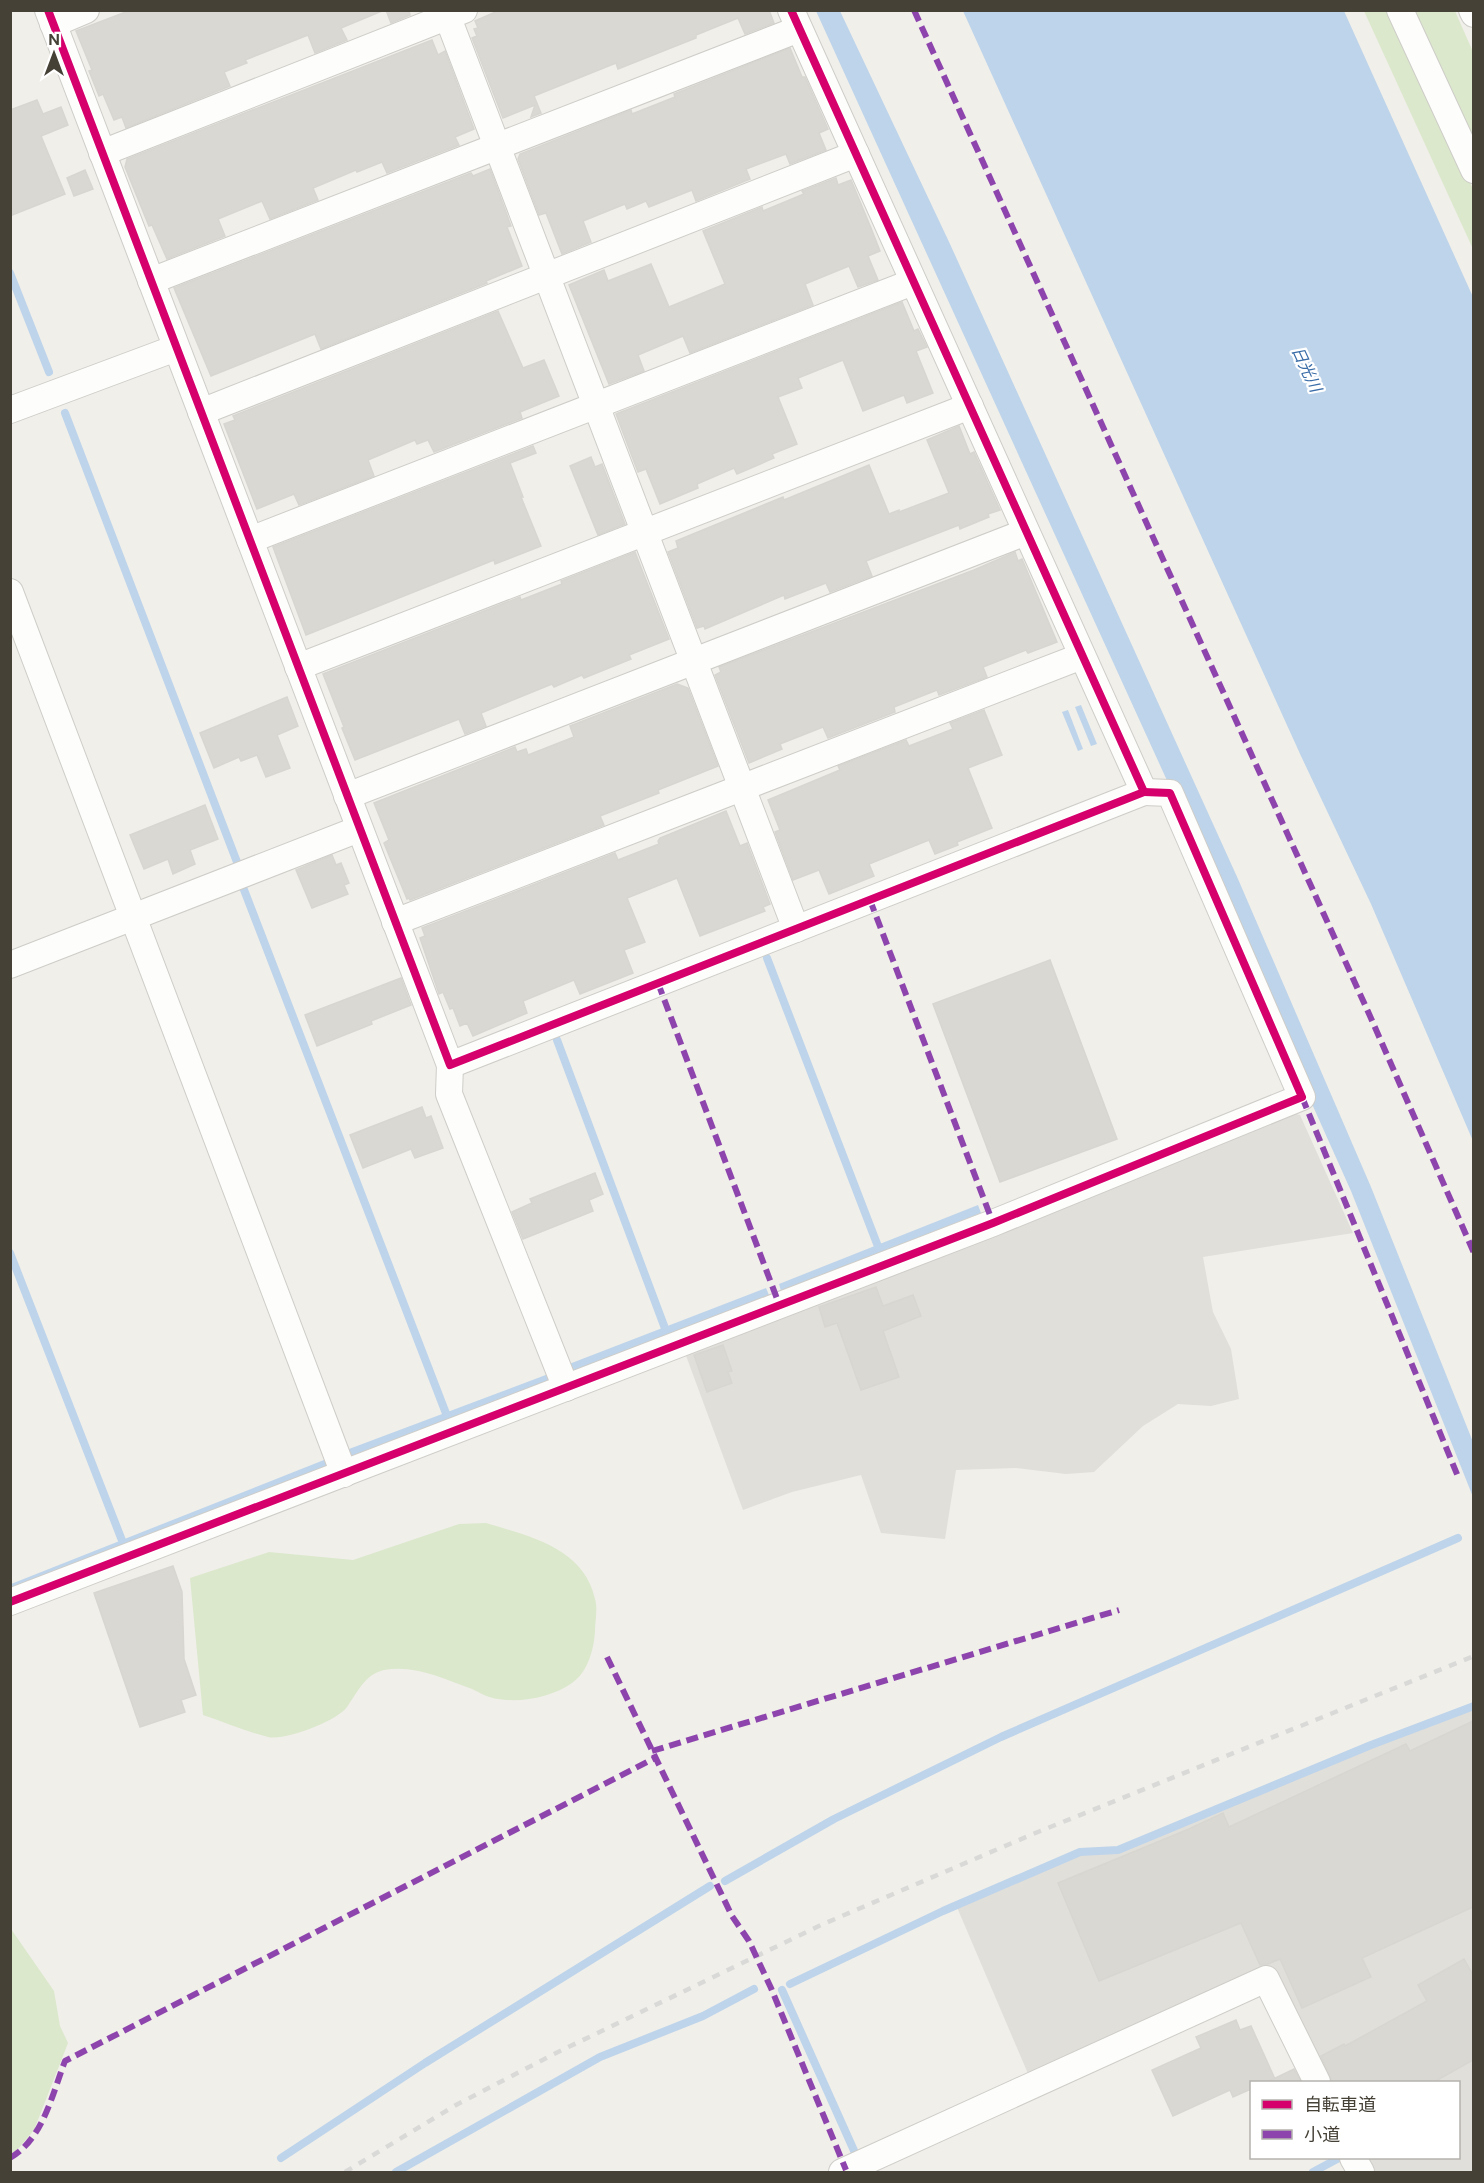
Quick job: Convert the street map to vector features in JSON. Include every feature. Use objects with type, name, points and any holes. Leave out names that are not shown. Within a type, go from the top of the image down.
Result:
[{"type":"street","points":[[86,10],[50,17],[450,1065],[449,1094],[566,1388]]},
{"type":"street","points":[[1400,10],[1473,170]]},
{"type":"street","points":[[102,153],[452,13],[497,147],[796,929]]},
{"type":"street","points":[[151,281],[497,147],[795,20],[1144,792]]},
{"type":"street","points":[[201,412],[856,154]]},
{"type":"street","points":[[250,540],[913,282]]},
{"type":"street","points":[[10,410],[176,348]]},
{"type":"street","points":[[298,667],[969,406]]},
{"type":"street","points":[[347,796],[1026,532]]},
{"type":"street","points":[[10,592],[344,1474]]},
{"type":"street","points":[[395,922],[1082,656]]},
{"type":"street","points":[[10,1602],[993,1223],[1302,1097],[1170,793],[1144,792],[450,1065]]},
{"type":"street","points":[[10,964],[359,829]]},
{"type":"street","points":[[845,2172],[1266,1979],[1317,2081]]},
{"type":"shaded area","points":[[1289,1112],[1300,1115],[1353,1233],[1203,1257],[1213,1312],[1231,1349],[1239,1399],[1211,1406],[1178,1404],[1143,1426],[1094,1472],[1066,1474],[1016,1468],[956,1470],[945,1539],[881,1533],[861,1475],[792,1492],[743,1510],[685,1353]]},
{"type":"shaded area","points":[[1473,1706],[1473,2172],[1372,2172],[1366,2159],[1460,2159],[1460,2081],[1328,2081],[1274,1969],[1029,2076],[956,1905],[1080,1852],[1118,1850],[1371,1745]]},
{"type":"green space","points":[[1364,11],[1391,11],[1473,189],[1473,249]]},
{"type":"green space","points":[[1408,11],[1455,11],[1473,52],[1473,151]]},
{"type":"green space","points":[[486,1523],[520,1533],[552,1547],[579,1567],[589,1582],[596,1607],[593,1645],[586,1666],[572,1683],[546,1695],[507,1700],[488,1696],[440,1677],[407,1669],[395,1669],[377,1672],[362,1685],[347,1707],[333,1718],[310,1729],[286,1736],[268,1737],[203,1715],[190,1578],[269,1552],[353,1560],[459,1524]]},
{"type":"green space","points":[[11,1929],[54,1991],[60,2026],[68,2043],[34,2130],[11,2154]]},
{"type":"water","points":[[816,11],[840,11],[950,244],[1238,879],[1371,1187],[1473,1442],[1473,1497],[1351,1191],[1175,798]]},
{"type":"water","name":"日光川","points":[[963,11],[1344,11],[1473,297],[1473,1141],[1371,904],[1301,756]]},
{"type":"water","points":[[1081,705],[1097,744],[1091,746],[1075,707]]},
{"type":"water","points":[[1068,710],[1083,749],[1078,751],[1062,712]]},
{"type":"water","points":[[978,1205],[981,1213],[781,1291],[779,1284]]},
{"type":"water","points":[[766,1288],[769,1295],[567,1374],[564,1366]]},
{"type":"water","points":[[551,1373],[554,1379],[351,1456],[349,1449]]},
{"type":"water","points":[[329,1458],[331,1465],[11,1590],[11,1584]]},
{"type":"building","points":[[131,10],[382,11],[341,28],[347,40],[315,53],[308,35],[245,60],[247,63],[224,72],[230,86],[126,128],[122,117],[114,120],[103,94],[99,96],[89,71],[92,70],[76,31]]},
{"type":"building","points":[[386,10],[409,10],[410,15],[391,23]]},
{"type":"building","points":[[500,10],[769,10],[774,23],[745,34],[738,18],[696,35],[696,38],[618,69],[616,63],[534,96],[541,113],[531,117],[535,105],[503,118],[472,38],[477,36],[474,29],[478,28],[475,21]]},
{"type":"building","points":[[432,40],[438,55],[445,51],[474,129],[455,137],[459,145],[387,173],[382,162],[357,172],[356,170],[313,188],[318,200],[270,219],[262,201],[218,219],[225,236],[167,259],[152,225],[149,226],[125,167],[127,159]]},
{"type":"building","points":[[790,48],[828,129],[819,133],[826,150],[790,164],[786,154],[746,169],[750,179],[696,201],[692,190],[649,207],[646,201],[627,209],[625,204],[583,221],[591,242],[562,254],[546,213],[539,215],[518,159],[520,154],[631,110],[632,114],[675,97],[674,94]]},
{"type":"building","points":[[37,100],[43,114],[61,107],[68,125],[41,136],[65,194],[10,216],[10,110]]},
{"type":"building","points":[[490,169],[511,226],[507,227],[522,266],[486,281],[487,283],[321,349],[315,334],[211,376],[174,288],[471,173],[473,176]]},
{"type":"building","points":[[85,170],[93,189],[74,196],[67,178]]},
{"type":"building","points":[[836,178],[838,185],[851,180],[871,228],[880,251],[868,256],[878,280],[858,287],[849,266],[805,284],[813,305],[690,353],[683,336],[638,355],[644,371],[609,384],[569,285],[604,270],[608,281],[651,264],[669,307],[725,284],[703,231],[762,207],[763,211],[804,194],[802,191]]},
{"type":"building","points":[[902,302],[914,331],[918,329],[927,347],[916,351],[933,393],[907,403],[904,395],[863,411],[843,360],[798,378],[802,388],[778,397],[797,444],[772,454],[774,458],[737,474],[734,468],[697,484],[698,488],[660,504],[646,469],[638,472],[616,414]]},
{"type":"building","points":[[498,311],[523,368],[544,360],[559,396],[520,412],[522,418],[434,452],[428,440],[417,444],[415,440],[368,460],[374,476],[299,505],[294,494],[257,509],[224,424],[235,420],[233,416]]},
{"type":"building","points":[[959,426],[970,454],[974,452],[1000,510],[960,529],[959,525],[866,561],[872,576],[830,592],[826,583],[785,599],[784,595],[705,629],[704,626],[697,628],[668,552],[678,548],[676,541],[869,465],[889,514],[949,493],[927,440]]},
{"type":"building","points":[[533,446],[536,453],[510,463],[541,546],[495,564],[494,560],[306,635],[273,547]]},
{"type":"building","points":[[591,457],[595,467],[602,464],[625,524],[598,535],[570,466]]},
{"type":"building","points":[[635,552],[669,639],[629,655],[631,659],[584,678],[582,675],[554,687],[552,684],[481,713],[486,726],[465,734],[459,719],[355,760],[323,674],[520,597],[521,600],[562,584],[561,581]]},
{"type":"building","points":[[1015,552],[1018,561],[1022,559],[1057,642],[1028,653],[1026,650],[983,667],[987,677],[939,695],[937,690],[894,707],[895,712],[828,738],[823,727],[780,744],[782,749],[749,763],[715,675],[721,672],[719,667],[974,570]]},
{"type":"building","points":[[677,684],[688,688],[718,766],[658,790],[659,793],[600,816],[604,825],[410,900],[407,899],[384,843],[389,840],[374,803],[515,747],[517,752],[526,749],[528,755],[574,737],[570,726]]},
{"type":"building","points":[[287,697],[298,726],[277,735],[290,768],[266,777],[257,755],[241,761],[239,757],[214,768],[200,733]]},
{"type":"building","points":[[984,710],[1002,755],[968,768],[992,828],[935,854],[929,840],[869,864],[874,876],[829,894],[819,870],[793,880],[775,832],[780,830],[768,800],[840,770],[838,766],[906,740],[909,746],[953,729],[950,723]]},
{"type":"building","points":[[205,805],[218,839],[190,850],[195,864],[173,874],[168,859],[144,869],[130,835]]},
{"type":"building","points":[[726,811],[740,846],[747,843],[770,904],[763,907],[765,911],[700,936],[677,878],[627,898],[645,942],[624,950],[633,973],[580,994],[574,980],[523,1001],[527,1013],[473,1036],[467,1023],[460,1026],[443,992],[439,994],[420,938],[425,936],[422,928],[615,853],[618,860],[659,844],[660,838]]},
{"type":"building","points":[[332,855],[336,865],[341,863],[349,883],[344,885],[348,894],[312,908],[296,870]]},
{"type":"building","points":[[1050,960],[1117,1139],[1000,1182],[933,1004]]},
{"type":"building","points":[[401,978],[411,1005],[371,1021],[372,1024],[317,1046],[305,1015]]},
{"type":"building","points":[[422,1107],[426,1118],[431,1116],[443,1148],[415,1158],[411,1149],[363,1168],[350,1135]]},
{"type":"building","points":[[595,1173],[603,1194],[589,1200],[593,1211],[523,1239],[512,1212],[532,1203],[530,1199]]},
{"type":"building","points":[[876,1287],[883,1306],[913,1295],[921,1316],[883,1331],[899,1377],[861,1390],[837,1323],[825,1327],[819,1307]]},
{"type":"building","points":[[723,1345],[732,1371],[728,1372],[732,1383],[707,1392],[694,1355]]},
{"type":"building","points":[[173,1566],[182,1592],[184,1659],[196,1695],[181,1700],[185,1712],[140,1727],[94,1593]]},
{"type":"building","points":[[1473,1721],[1473,1907],[1362,1958],[1371,1977],[1302,2008],[1280,1959],[1260,1965],[1241,1923],[1099,1981],[1058,1883],[1223,1813],[1229,1827],[1406,1744],[1410,1751]]},
{"type":"building","points":[[1464,1959],[1473,1975],[1473,2060],[1436,2081],[1332,2081],[1321,2056],[1344,2044],[1345,2046],[1427,2001],[1418,1985]]},
{"type":"building","points":[[1236,2020],[1240,2030],[1251,2026],[1275,2079],[1250,2081],[1250,2089],[1233,2097],[1230,2090],[1173,2116],[1152,2070],[1201,2048],[1196,2037]]},
{"type":"building","points":[[1294,2069],[1300,2081],[1269,2081]]},
{"type":"waterway","points":[[10,273],[49,372]]},
{"type":"waterway","points":[[65,413],[237,862]]},
{"type":"waterway","points":[[241,882],[447,1416]]},
{"type":"waterway","points":[[767,958],[879,1249]]},
{"type":"waterway","points":[[557,1040],[666,1331]]},
{"type":"waterway","points":[[10,1253],[123,1543]]},
{"type":"waterway","points":[[725,1881],[834,1819],[1001,1737],[1458,1538]]},
{"type":"waterway","points":[[790,1984],[943,1911],[1080,1852],[1118,1850],[1371,1745],[1474,1706]]},
{"type":"waterway","points":[[281,2158],[425,2063],[710,1886]]},
{"type":"waterway","points":[[396,2172],[600,2057],[703,2016],[754,1989]]},
{"type":"waterway","points":[[782,1990],[856,2155]]},
{"type":"waterway","points":[[1313,2172],[1337,2159]]},
{"type":"railway","points":[[345,2172],[456,2105],[554,2054],[821,1925],[1033,1834],[1474,1656]]},
{"type":"marked path","points":[[914,10],[1370,1016],[1474,1253]]},
{"type":"marked path","points":[[870,900],[993,1223]]},
{"type":"marked path","points":[[658,983],[779,1304]]},
{"type":"marked path","points":[[1302,1097],[1459,1479]]},
{"type":"marked path","points":[[652,1751],[1119,1610]]},
{"type":"marked path","points":[[607,1657],[732,1916],[749,1941],[771,1988],[846,2170]]},
{"type":"marked path","points":[[10,2158],[31,2140],[38,2128],[51,2102],[65,2061],[655,1758]]},
{"type":"cycle path","points":[[48,10],[450,1065],[1144,792],[791,10]]},
{"type":"cycle path","points":[[10,1602],[993,1223],[1302,1097],[1170,793],[1144,792]]}]
